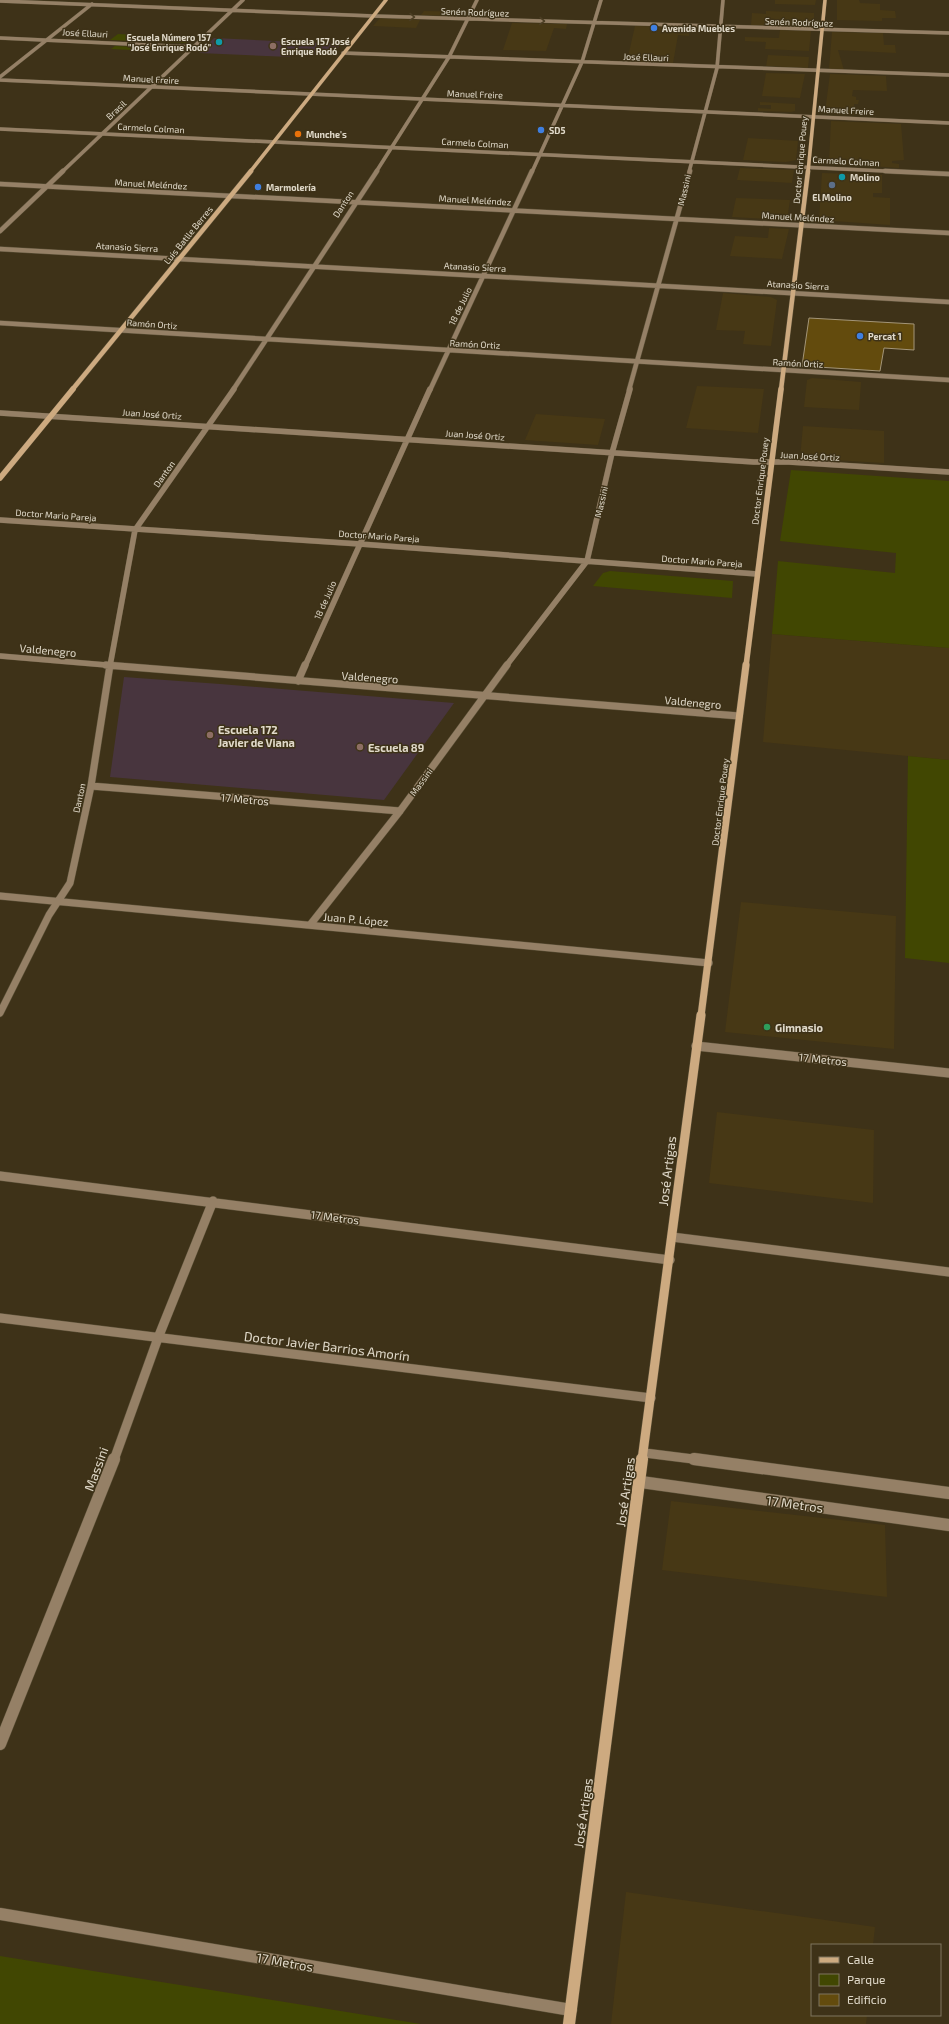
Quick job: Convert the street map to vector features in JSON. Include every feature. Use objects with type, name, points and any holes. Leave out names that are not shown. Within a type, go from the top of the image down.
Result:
[{"type":"street","points":[[0,77],[97,0]]},
{"type":"street","name":"Brasil","points":[[0,231],[243,0]]},
{"type":"street","name":"Luis Batlle Berres","points":[[0,478],[180,258],[386,0]]},
{"type":"street","name":"Danton","points":[[0,1013],[56,901],[70,884],[91,786],[110,665],[135,530],[209,426],[315,266],[391,147],[424,99],[449,57],[477,0]]},
{"type":"street","name":"18 de Julio","points":[[298,681],[406,439],[484,276],[582,62],[601,0]]},
{"type":"street","name":"Massini","points":[[310,926],[400,811],[483,695],[587,561],[612,453],[677,219],[691,161],[706,112],[716,68],[723,0]]},
{"type":"street","name":"Doctor Enrique Pouey","points":[[709,963],[771,462],[795,293],[810,167],[813,116],[825,0]]},
{"type":"street","name":"Senén Rodríguez","points":[[0,2],[373,16],[949,33]]},
{"type":"street","name":"José Ellauri","points":[[0,38],[193,47]]},
{"type":"street","name":"José Ellauri","points":[[343,53],[817,72],[949,75]]},
{"type":"street","name":"Manuel Freire","points":[[0,80],[949,123]]},
{"type":"street","name":"Carmelo Colman","points":[[0,129],[949,174]]},
{"type":"street","name":"Manuel Meléndez","points":[[0,184],[949,233]]},
{"type":"street","name":"Atanasio Sierra","points":[[0,249],[949,302]]},
{"type":"street","name":"Ramón Ortiz","points":[[0,323],[949,380]]},
{"type":"street","name":"Juan José Ortiz","points":[[0,413],[612,453],[949,472]]},
{"type":"street","name":"Doctor Mario Pareja","points":[[0,520],[360,544],[757,574]]},
{"type":"street","name":"Valdenegro","points":[[0,656],[739,716]]},
{"type":"street","name":"17 Metros","points":[[91,786],[400,811]]},
{"type":"street","name":"Juan P. López","points":[[0,896],[709,963]]},
{"type":"street","name":"José Artigas","points":[[569,2024],[645,1453],[696,1046],[709,963]]},
{"type":"street","name":"17 Metros","points":[[696,1046],[949,1073]]},
{"type":"street","name":"17 Metros","points":[[0,1176],[213,1201],[670,1260]]},
{"type":"street","name":"Massini","points":[[0,1744],[102,1494],[158,1338],[213,1201]]},
{"type":"street","points":[[672,1237],[949,1272]]},
{"type":"street","name":"Doctor Javier Barrios Amorín","points":[[0,1318],[651,1398]]},
{"type":"street","points":[[645,1453],[949,1493]]},
{"type":"street","name":"17 Metros","points":[[641,1482],[949,1525]]},
{"type":"street","name":"17 Metros","points":[[0,1914],[571,2010]]},
{"type":"shaded area","points":[[775,0],[816,0],[815,5],[775,4]]},
{"type":"shaded area","points":[[837,0],[859,0],[860,3],[880,4],[880,10],[895,11],[896,18],[882,18],[882,21],[837,20]]},
{"type":"shaded area","points":[[424,11],[464,12],[463,16],[421,15]]},
{"type":"shaded area","points":[[480,11],[505,12],[504,18],[479,17]]},
{"type":"shaded area","points":[[766,11],[814,13],[814,26],[751,25],[752,13],[766,14]]},
{"type":"shaded area","points":[[380,18],[420,20],[416,28],[373,26]]},
{"type":"shaded area","points":[[512,23],[567,24],[566,29],[554,28],[546,51],[503,50]]},
{"type":"shaded area","points":[[635,26],[690,27],[689,36],[678,35],[673,63],[627,61]]},
{"type":"shaded area","points":[[780,30],[811,31],[809,51],[765,49],[766,42],[745,41],[745,37],[779,38]]},
{"type":"shaded area","points":[[832,32],[883,33],[884,45],[895,45],[896,53],[838,50],[844,70],[829,69]]},
{"type":"shaded area","name":"Escuela 157 José Enrique Rodó","points":[[214,38],[341,44],[331,55],[293,54],[290,57],[199,53]]},
{"type":"shaded area","points":[[768,55],[809,57],[808,68],[766,66]]},
{"type":"shaded area","points":[[766,73],[805,74],[800,98],[762,96]]},
{"type":"shaded area","points":[[830,74],[886,76],[887,91],[853,90],[852,96],[856,97],[856,100],[859,100],[858,104],[854,104],[854,115],[832,114],[825,112]]},
{"type":"shaded area","points":[[760,102],[795,104],[795,111],[758,111],[758,108],[771,109],[771,105],[760,105]]},
{"type":"shaded area","points":[[831,121],[901,124],[904,160],[892,161],[892,163],[899,164],[899,168],[829,163]]},
{"type":"shaded area","points":[[748,138],[798,141],[796,160],[786,162],[743,160]]},
{"type":"shaded area","points":[[740,168],[794,170],[792,183],[737,180]]},
{"type":"shaded area","points":[[822,173],[882,175],[882,193],[873,193],[873,197],[890,198],[890,225],[819,220]]},
{"type":"shaded area","points":[[736,198],[790,200],[787,220],[732,217]]},
{"type":"shaded area","points":[[769,228],[789,229],[782,259],[730,256],[735,236],[768,238]]},
{"type":"shaded area","points":[[723,293],[771,297],[777,300],[771,346],[743,344],[745,331],[716,330]]},
{"type":"shaded area","points":[[812,378],[861,382],[859,410],[804,407],[807,380]]},
{"type":"shaded area","points":[[697,386],[764,389],[758,433],[686,428]]},
{"type":"shaded area","points":[[536,414],[605,419],[598,445],[525,440]]},
{"type":"shaded area","points":[[803,426],[884,431],[884,463],[800,458]]},
{"type":"shaded area","points":[[772,634],[949,648],[949,760],[763,742]]},
{"type":"shaded area","name":"Escuela 172 Javier de Viana","points":[[124,677],[454,703],[384,800],[110,777]]},
{"type":"shaded area","points":[[741,902],[896,916],[894,1049],[725,1032]]},
{"type":"shaded area","points":[[717,1112],[874,1130],[873,1203],[709,1183]]},
{"type":"shaded area","points":[[671,1501],[885,1525],[887,1597],[662,1570]]},
{"type":"shaded area","points":[[626,1892],[875,1927],[873,1944],[811,1944],[811,2016],[867,2016],[866,2024],[611,2024]]},
{"type":"green space","points":[[118,34],[192,38],[186,43],[110,40]]},
{"type":"green space","points":[[115,46],[181,49],[177,52],[111,49]]},
{"type":"green space","points":[[791,470],[949,481],[949,648],[772,634],[778,561],[895,573],[896,553],[780,541]]},
{"type":"green space","points":[[610,571],[733,581],[732,598],[593,586],[603,573]]},
{"type":"green space","points":[[908,756],[949,760],[949,963],[905,958]]},
{"type":"green space","points":[[0,1956],[421,2024],[0,2024]]},
{"type":"building","name":"Percat 1","points":[[809,318],[914,324],[914,350],[884,348],[880,371],[802,366]]},
{"type":"place","name":"Avenida Muebles","points":[[654,28]]},
{"type":"place","name":"Escuela Número 157 \"José Enrique Rodó\"","points":[[219,42]]},
{"type":"place","name":"Escuela 157 José Enrique Rodó","points":[[273,46]]},
{"type":"place","name":"SD5","points":[[541,130]]},
{"type":"place","name":"Munche's","points":[[298,134]]},
{"type":"place","name":"Molino","points":[[842,177]]},
{"type":"place","name":"El Molino","points":[[832,185]]},
{"type":"place","name":"Marmolería","points":[[258,187]]},
{"type":"place","name":"Percat 1","points":[[860,336]]},
{"type":"place","name":"Escuela 172 Javier de Viana","points":[[210,735]]},
{"type":"place","name":"Escuela 89","points":[[360,747]]},
{"type":"place","name":"Gimnasio","points":[[767,1027]]}]
